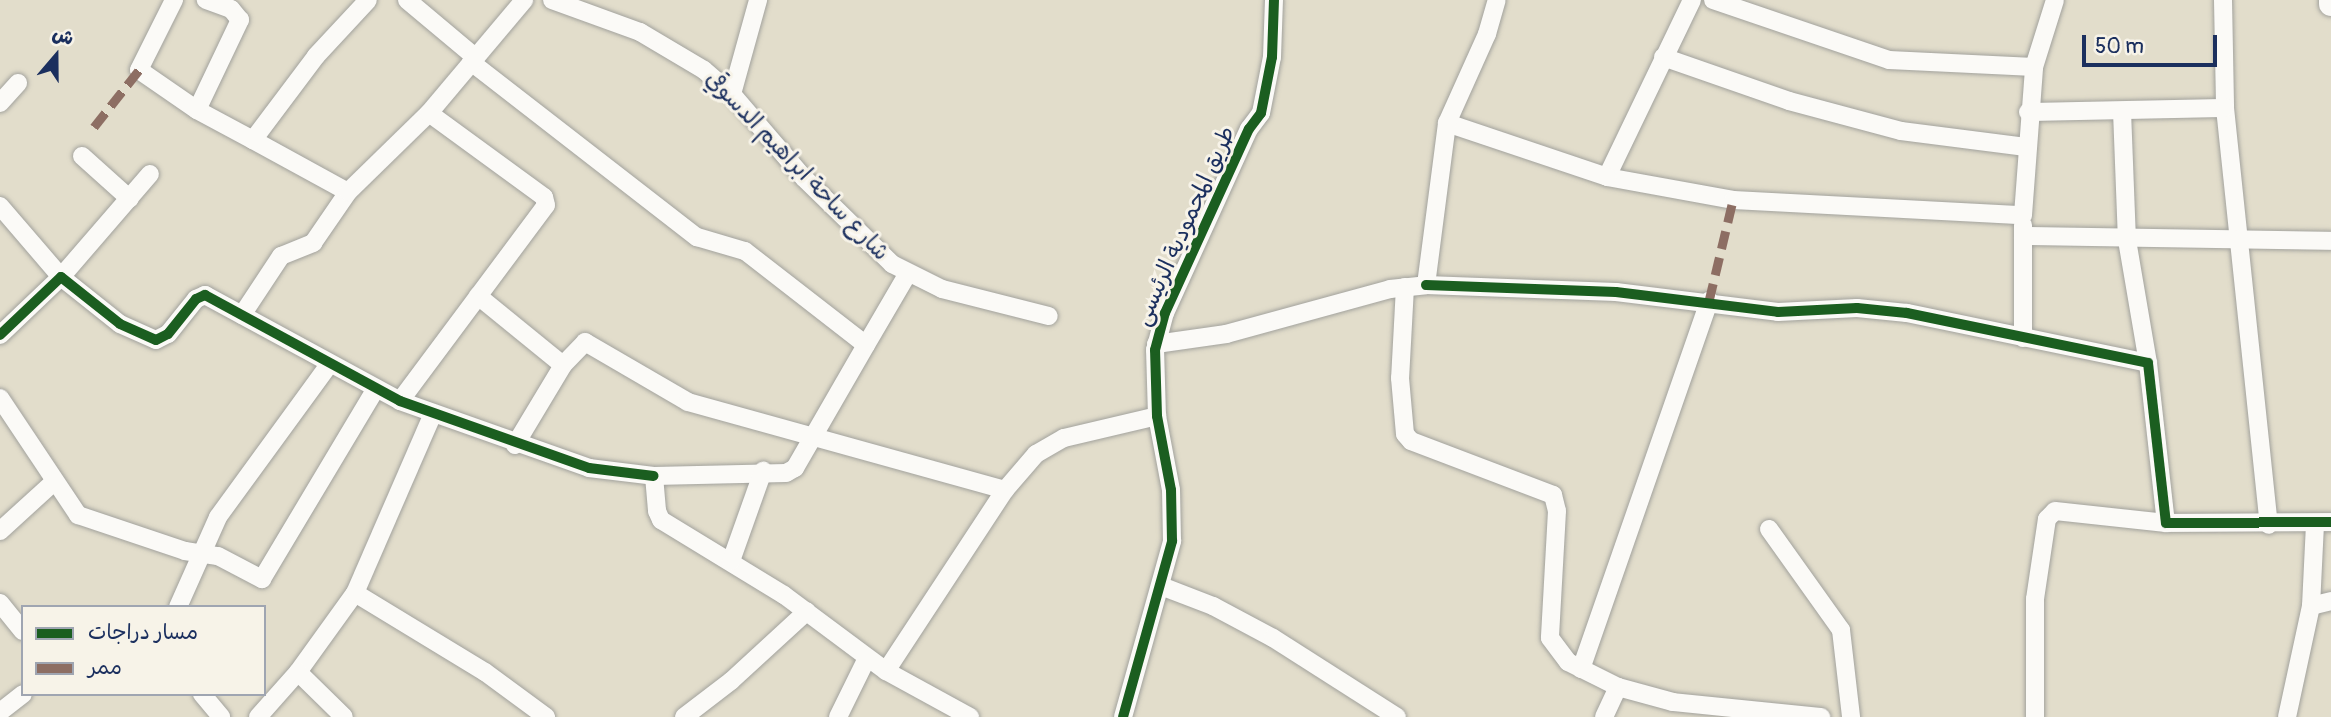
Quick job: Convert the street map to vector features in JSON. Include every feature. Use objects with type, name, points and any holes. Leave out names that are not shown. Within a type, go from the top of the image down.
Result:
[{"type":"street","points":[[174,0],[139,70],[197,110],[348,192]]},
{"type":"street","points":[[197,110],[240,20],[231,9],[206,0]]},
{"type":"street","points":[[253,141],[316,56],[369,0]]},
{"type":"street","points":[[407,0],[473,60],[697,237],[745,251],[866,345]]},
{"type":"street","points":[[242,315],[281,256],[313,243],[348,192],[429,113],[522,0]]},
{"type":"street","name":"شارع ساحة ابراهيم الدسوقي","points":[[552,0],[673,49],[732,94],[804,178],[878,253],[908,274],[942,289],[1049,316]]},
{"type":"street","points":[[732,94],[758,0]]},
{"type":"street","name":"طريق المحمودية الرئيسى","points":[[1123,717],[1172,541],[1157,416],[1156,344],[1165,313],[1249,129],[1261,113],[1272,57],[1274,0]]},
{"type":"street","points":[[1426,285],[1447,123],[1487,34],[1497,0]]},
{"type":"street","points":[[1607,177],[1692,0]]},
{"type":"street","points":[[1713,0],[1889,60],[2034,67]]},
{"type":"street","points":[[2022,338],[2023,215],[2028,112],[2034,67],[2055,0]]},
{"type":"street","points":[[2224,0],[2225,108],[2242,240],[2269,525]]},
{"type":"street","points":[[1663,57],[1789,101],[1901,131],[2026,147]]},
{"type":"street","points":[[0,103],[18,83]]},
{"type":"street","points":[[2028,112],[2225,108]]},
{"type":"street","points":[[2122,111],[2127,240],[2148,363],[2166,523]]},
{"type":"street","points":[[400,401],[544,209],[546,200],[429,113]]},
{"type":"street","points":[[1447,123],[1607,177],[1733,200],[2023,215]]},
{"type":"street","points":[[82,156],[130,199]]},
{"type":"street","points":[[0,335],[61,277],[150,174]]},
{"type":"street","points":[[0,206],[61,277],[120,324],[156,340],[168,334],[200,296],[242,315],[328,366],[400,401],[515,445],[611,473],[654,476],[791,471],[814,439],[908,274]]},
{"type":"street","points":[[2023,236],[2127,240],[2331,241]]},
{"type":"street","points":[[1156,344],[1226,334],[1405,287],[1426,285],[1616,292],[1778,312],[1848,308],[1907,313],[2148,363]]},
{"type":"street","points":[[1405,287],[1400,378],[1405,434],[1411,441],[1553,495],[1557,511],[1550,638],[1559,654],[1581,669],[1618,687],[1674,702],[1821,717]]},
{"type":"street","points":[[478,296],[563,365]]},
{"type":"street","points":[[1581,669],[1709,302]]},
{"type":"street","points":[[515,445],[563,365],[579,344],[593,343],[688,402],[1005,490]]},
{"type":"street","points":[[179,605],[218,517],[328,366]]},
{"type":"street","points":[[0,398],[74,512],[84,519],[200,554],[218,556],[252,576],[266,576],[375,390]]},
{"type":"street","points":[[258,717],[298,672],[355,593],[433,414]]},
{"type":"street","points":[[886,671],[1005,490],[1051,444],[1157,416]]},
{"type":"street","points":[[731,561],[763,471]]},
{"type":"street","points":[[654,476],[661,520],[731,561],[807,611],[886,671],[970,717]]},
{"type":"street","points":[[0,531],[55,481]]},
{"type":"street","points":[[2035,717],[2035,599],[2047,519],[2055,511],[2166,523],[2269,525],[2323,522],[2311,606],[2287,717]]},
{"type":"street","points":[[1769,529],[1841,630],[1852,717]]},
{"type":"street","points":[[1161,586],[1213,606],[1273,638],[1397,717]]},
{"type":"street","points":[[355,593],[485,672],[546,717]]},
{"type":"street","points":[[2311,606],[2331,601]]},
{"type":"street","points":[[0,603],[21,629]]},
{"type":"street","points":[[684,717],[731,681],[807,611]]},
{"type":"street","points":[[838,717],[867,658]]},
{"type":"street","points":[[298,672],[344,717]]},
{"type":"street","points":[[1604,717],[1618,687]]},
{"type":"street","points":[[0,712],[21,696]]},
{"type":"street","points":[[204,696],[221,717]]},
{"type":"marked path","points":[[94,127],[139,70]]},
{"type":"marked path","points":[[1709,301],[1733,200]]},
{"type":"cycle path","points":[[1123,717],[1172,541],[1171,490],[1157,416],[1155,350],[1165,313],[1249,129],[1261,113],[1272,57],[1274,0]]},
{"type":"cycle path","points":[[0,335],[61,277],[120,324],[156,340],[168,334],[196,299],[205,295],[400,401],[589,468],[654,476]]},
{"type":"cycle path","points":[[1426,285],[1616,292],[1778,312],[1857,308],[1907,313],[2148,363],[2166,523],[2331,522]]}]
